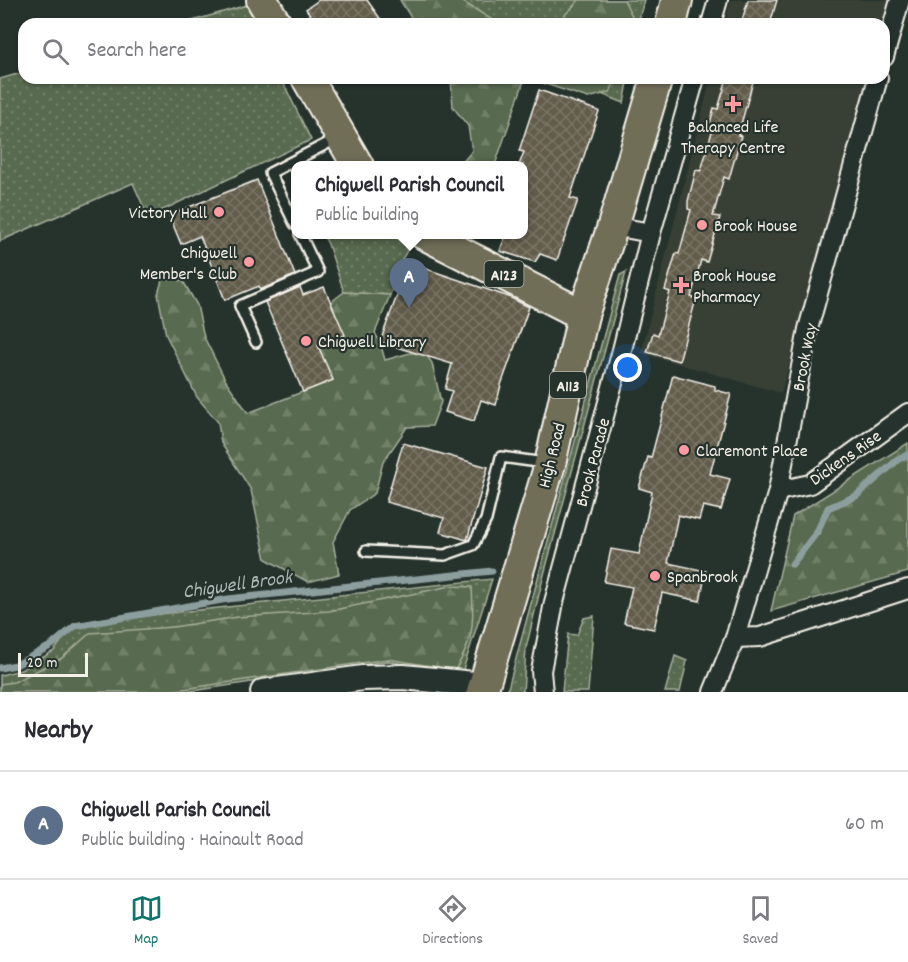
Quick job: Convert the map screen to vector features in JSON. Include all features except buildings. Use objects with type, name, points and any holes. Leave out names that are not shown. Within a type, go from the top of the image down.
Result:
[{"type":"main road","points":[[262,0],[272,18]]},
{"type":"main road","points":[[672,18],[677,0]]},
{"type":"main road","points":[[311,84],[356,161]]},
{"type":"main road","name":"High Road","points":[[483,689],[550,464],[583,315],[613,226],[655,84]]},
{"type":"main road","name":"A123","points":[[434,239],[583,315]]},
{"type":"street","points":[[713,18],[718,0]]},
{"type":"street","points":[[890,36],[900,0]]},
{"type":"street","name":"Brook Parade","points":[[543,692],[541,672],[554,602],[651,233],[694,84]]},
{"type":"street","name":"Brook Way","points":[[713,692],[735,638],[778,491],[808,329],[876,84]]},
{"type":"street","points":[[613,226],[651,233]]},
{"type":"street","name":"Dickens Rise","points":[[778,491],[810,484],[908,413]]},
{"type":"street","points":[[735,638],[760,637],[908,589]]},
{"type":"street","points":[[263,692],[363,678],[404,677],[483,689]]},
{"type":"lane","points":[[293,161],[341,136]]},
{"type":"lane","points":[[291,162],[270,173],[291,216]]},
{"type":"lane","points":[[256,342],[240,306],[318,273],[302,239]]},
{"type":"lane","points":[[366,551],[445,555],[473,545],[486,520],[501,457],[550,464]]},
{"type":"shaded area","points":[[731,0],[893,0],[886,18],[726,18]]},
{"type":"shaded area","points":[[709,84],[869,84],[781,393],[641,353]]},
{"type":"green space","points":[[400,0],[460,0],[489,18],[411,18]]},
{"type":"green space","points":[[434,0],[644,0],[640,18],[443,18]]},
{"type":"green space","points":[[579,0],[624,0],[633,18],[562,18]]},
{"type":"green space","points":[[247,5],[253,18],[203,18]]},
{"type":"green space","points":[[18,74],[18,84],[284,84],[311,140],[148,217],[133,183],[0,241],[0,79]]},
{"type":"green space","points":[[451,84],[523,84],[496,161],[463,161],[472,151],[468,126],[453,107]]},
{"type":"green space","points":[[545,84],[613,84],[610,92],[588,98]]},
{"type":"green space","points":[[576,84],[628,84],[624,103]]},
{"type":"green space","points":[[325,239],[398,239],[409,247],[400,263],[390,295],[344,292]]},
{"type":"green space","points":[[626,272],[542,582],[526,648],[523,692],[507,692],[620,275]]},
{"type":"green space","points":[[163,277],[183,281],[197,305],[204,337],[226,381],[248,413],[333,380],[318,346],[344,335],[331,302],[344,292],[390,295],[375,333],[385,360],[410,353],[425,353],[432,363],[441,402],[432,426],[407,427],[383,462],[375,493],[350,510],[333,542],[339,574],[308,582],[266,559],[251,490],[221,443],[218,422],[197,397],[166,335],[158,294]]},
{"type":"green space","points":[[908,443],[908,572],[771,611],[793,516]]},
{"type":"green space","points":[[492,579],[461,676],[388,661],[186,692],[0,692],[0,675],[21,670],[54,651],[75,623]]},
{"type":"green space","points":[[451,586],[472,587],[473,599],[473,621],[469,640],[455,670],[388,659],[163,692],[0,692],[0,684],[14,682],[62,658],[90,633],[173,627],[238,617],[329,611]]},
{"type":"green space","points":[[594,616],[588,692],[562,692],[568,634],[577,635],[584,618]]},
{"type":"green space","points":[[675,656],[687,661],[680,692],[665,692]]},
{"type":"waterway","name":"Chigwell Brook","points":[[792,564],[817,532],[828,508],[856,496],[900,458],[908,455]]},
{"type":"waterway","name":"Chigwell Brook","points":[[0,668],[16,665],[52,645],[75,626],[228,599],[492,571]]},
{"type":"place","name":"Balanced Life Therapy Centre","points":[[733,104]]},
{"type":"place","name":"Victory Hall","points":[[219,212]]},
{"type":"place","name":"Brook House","points":[[702,225]]},
{"type":"place","name":"Chigwell Member's Club","points":[[249,262]]},
{"type":"place","name":"Brook House Pharmacy","points":[[681,285]]},
{"type":"place","name":"Chigwell Parish Council","points":[[409,308]]},
{"type":"place","name":"Chigwell Library","points":[[306,341]]},
{"type":"place","name":"Claremont Place","points":[[684,450]]},
{"type":"place","name":"Spanbrook","points":[[655,576]]}]
